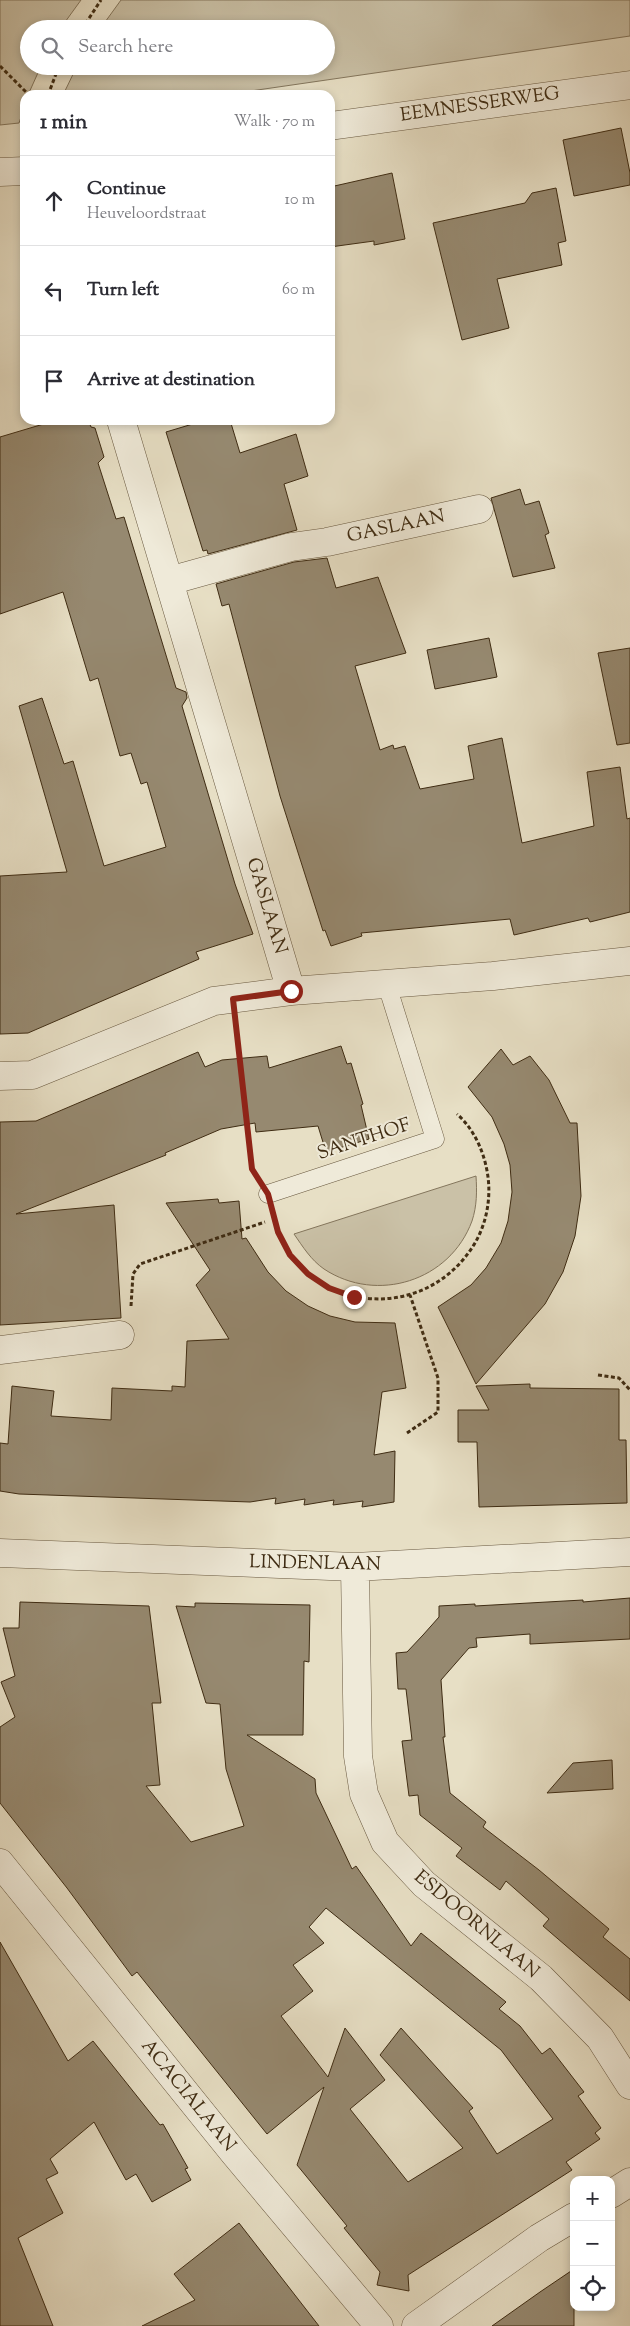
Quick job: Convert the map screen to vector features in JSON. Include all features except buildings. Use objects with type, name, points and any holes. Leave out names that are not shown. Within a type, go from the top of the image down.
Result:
[{"type":"street","name":"EEMNESSERWEG","points":[[335,125],[630,85]]},
{"type":"street","points":[[0,172],[20,171]]},
{"type":"street","name":"GASLAAN","points":[[122,425],[291,991]]},
{"type":"street","name":"GASLAAN","points":[[169,581],[291,547],[327,542],[479,509]]},
{"type":"street","points":[[0,1076],[32,1075],[214,1001],[291,991],[387,986],[630,961]]},
{"type":"street","points":[[0,1350],[120,1336]]},
{"type":"street","name":"LINDENLAAN","points":[[0,1553],[355,1567],[630,1552]]},
{"type":"street","name":"ESDOORNLAAN","points":[[355,1567],[358,1756],[364,1794],[385,1842],[424,1884],[541,1978],[600,2038],[630,2085]]},
{"type":"street","name":"ACACIALAAN","points":[[0,1863],[234,2153],[379,2326]]},
{"type":"street","points":[[615,2191],[630,2182]]},
{"type":"street","points":[[416,2326],[539,2238],[570,2219]]},
{"type":"lane","name":"SANTHOF","points":[[268,1194],[435,1139],[387,986]]},
{"type":"path","points":[[88,20],[101,0]]},
{"type":"path","points":[[0,66],[24,90]]},
{"type":"path","points":[[50,90],[56,75]]},
{"type":"path","points":[[233,999],[252,1169],[268,1194],[278,1232],[290,1255],[308,1274],[329,1288],[354,1297],[379,1300],[410,1295],[428,1288],[450,1274],[467,1256],[480,1234],[487,1211],[488,1194],[486,1162],[477,1139],[462,1118],[444,1102],[424,1106]]},
{"type":"path","points":[[120,1336],[131,1324],[133,1274],[140,1264],[274,1219]]},
{"type":"path","points":[[407,1433],[438,1412],[438,1378],[410,1295]]},
{"type":"path","points":[[598,1375],[619,1378],[630,1390]]},
{"type":"shaded area","points":[[0,0],[81,0],[67,20],[20,20],[20,75],[37,75],[30,90],[20,90],[19,123],[0,125]]},
{"type":"shaded area","points":[[121,0],[630,0],[630,36],[257,90],[65,90],[73,75],[335,75],[335,20],[107,20]]},
{"type":"shaded area","points":[[476,1176],[474,1215],[461,1242],[447,1259],[429,1272],[410,1281],[388,1285],[366,1285],[345,1279],[324,1269],[315,1262],[294,1234]]},
{"type":"route","points":[[291,991],[233,999],[252,1169],[268,1194],[278,1232],[290,1255],[308,1274],[329,1288],[354,1297]]}]
